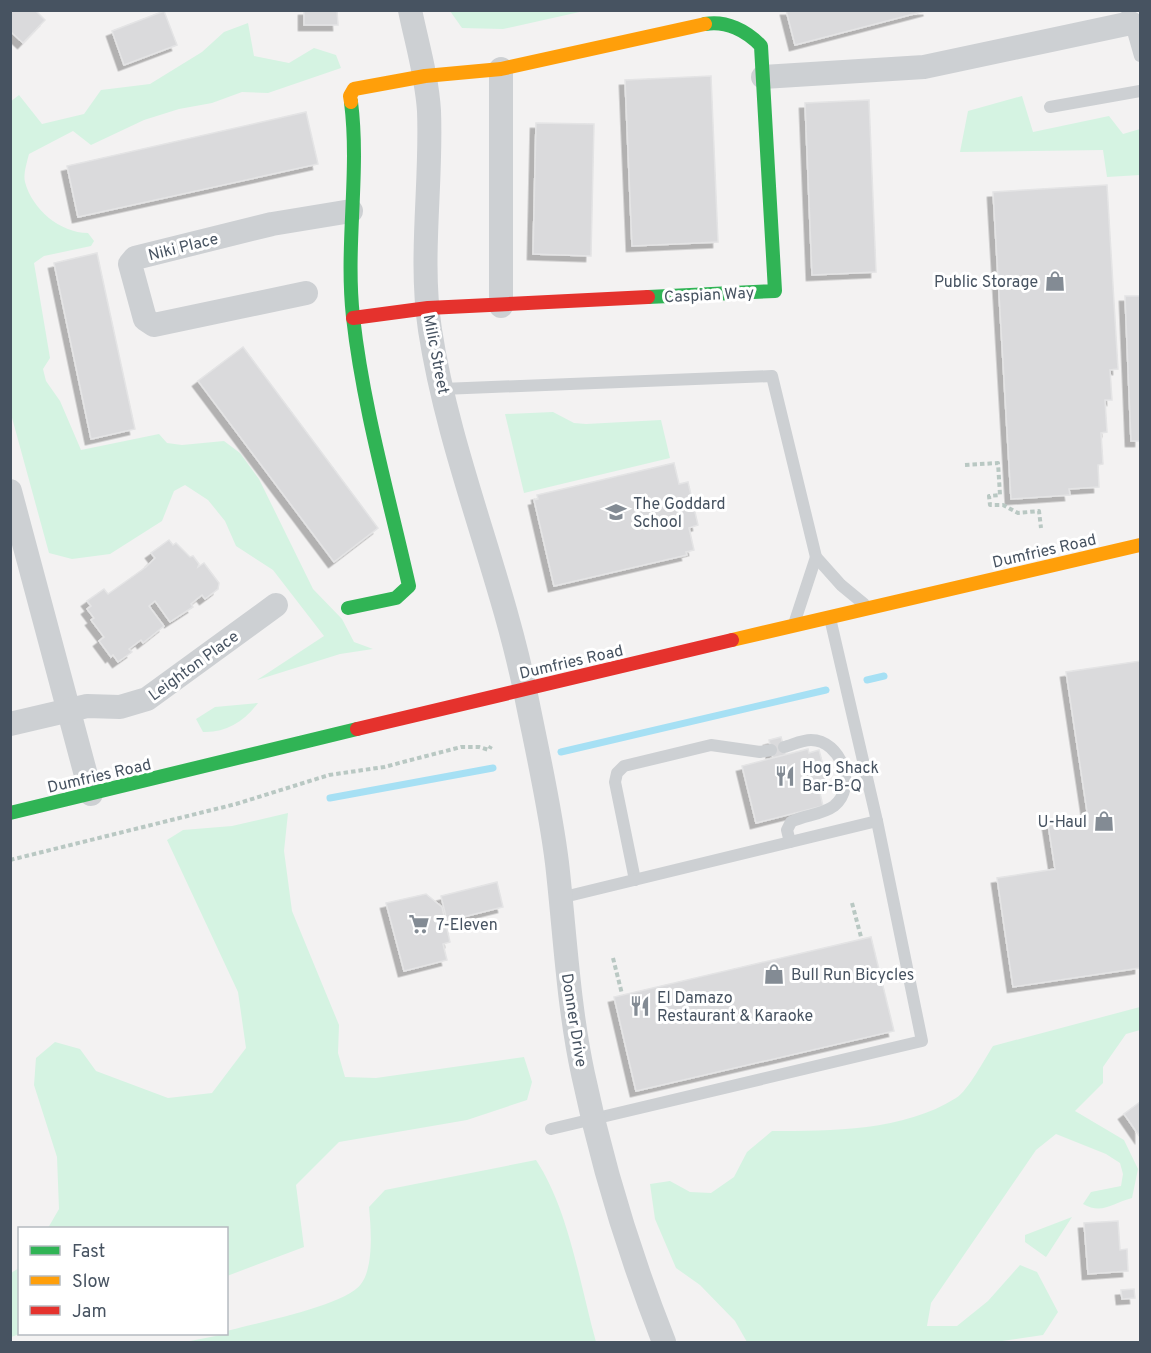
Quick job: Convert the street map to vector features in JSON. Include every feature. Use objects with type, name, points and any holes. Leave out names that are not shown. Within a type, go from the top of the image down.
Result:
[{"type":"street","name":"Milic Street","points":[[410,10],[425,76],[429,135],[425,227],[428,308],[442,389],[525,688]]},
{"type":"street","points":[[763,77],[924,67],[1129,17]]},
{"type":"street","name":"Caspian Way","points":[[425,76],[501,69],[715,22],[749,33],[761,46],[775,291],[428,308]]},
{"type":"street","points":[[501,69],[501,306]]},
{"type":"street","points":[[348,608],[396,598],[410,586],[363,378],[353,318],[350,280],[355,135],[350,96],[354,89],[425,76]]},
{"type":"street","name":"Niki Place","points":[[306,293],[154,325],[145,319],[130,264],[135,258],[261,227],[351,211]]},
{"type":"street","points":[[353,318],[428,308]]},
{"type":"street","points":[[10,491],[91,794]]},
{"type":"street","name":"Dumfries Road","points":[[10,813],[525,688],[1140,545]]},
{"type":"street","name":"Leighton Place","points":[[10,724],[87,706],[120,707],[147,699],[276,604]]},
{"type":"street","name":"Donner Drive","points":[[525,688],[551,819],[572,1008],[583,1074],[638,1275],[664,1342]]},
{"type":"lane","points":[[1129,17],[1140,56]]},
{"type":"lane","points":[[1050,107],[1140,91]]},
{"type":"lane","points":[[442,389],[772,376],[816,557],[841,585],[870,608]]},
{"type":"lane","points":[[793,626],[805,597],[816,557]]},
{"type":"lane","points":[[551,1129],[922,1041],[877,821],[830,617]]},
{"type":"lane","points":[[784,747],[811,740],[825,744],[837,752],[844,770],[845,790],[835,805],[791,822],[787,830],[790,842]]},
{"type":"lane","points":[[635,880],[615,783],[617,773],[624,766],[711,745],[752,752],[771,750]]},
{"type":"lane","points":[[560,898],[877,821]]},
{"type":"path","points":[[965,465],[998,463],[1000,495],[989,496],[990,505],[1003,505],[1018,513],[1039,511],[1041,528]]},
{"type":"path","points":[[10,860],[236,804],[329,775],[384,767],[461,747],[478,747],[489,750],[491,746]]},
{"type":"path","points":[[852,903],[861,937]]},
{"type":"path","points":[[613,958],[621,994]]},
{"type":"green space","points":[[450,11],[584,11],[503,29],[462,28]]},
{"type":"green space","points":[[248,23],[254,56],[289,63],[314,48],[336,55],[341,68],[268,93],[242,92],[212,103],[179,109],[144,120],[91,145],[73,131],[29,154],[25,182],[34,201],[49,218],[67,229],[88,233],[94,241],[91,246],[44,256],[34,263],[50,358],[43,369],[46,381],[60,401],[81,450],[159,434],[167,443],[182,445],[224,441],[240,453],[259,479],[313,589],[342,619],[354,642],[373,649],[340,654],[257,680],[324,636],[273,570],[236,546],[225,521],[208,500],[185,485],[174,491],[162,521],[110,554],[72,559],[49,553],[11,414],[10,102],[19,95],[42,124],[84,114],[101,90],[150,84],[202,52],[224,32]]},
{"type":"green space","points":[[1022,96],[1033,132],[1109,116],[1123,134],[1140,129],[1140,175],[1107,177],[1103,150],[960,152],[968,111]]},
{"type":"green space","points":[[553,412],[574,423],[586,424],[661,420],[670,458],[524,493],[505,414]]},
{"type":"green space","points":[[258,703],[247,716],[219,731],[203,732],[196,719],[215,707]]},
{"type":"green space","points":[[288,813],[284,851],[292,911],[339,1025],[338,1053],[345,1077],[376,1078],[524,1057],[532,1082],[527,1100],[467,1120],[339,1142],[296,1185],[304,1247],[228,1276],[228,1227],[49,1227],[59,1209],[57,1157],[34,1085],[36,1058],[55,1042],[80,1049],[96,1071],[168,1098],[212,1093],[246,1048],[238,992],[167,840],[183,830],[232,826]]},
{"type":"green space","points":[[1140,1007],[1140,1030],[1126,1034],[1103,1067],[1103,1083],[1075,1111],[1124,1140],[1138,1169],[1132,1198],[1102,1208],[1083,1204],[1091,1192],[1121,1186],[1123,1174],[1120,1163],[1106,1154],[1056,1134],[1036,1150],[931,1303],[927,1326],[957,1326],[988,1301],[1020,1265],[1037,1272],[1058,1312],[1043,1335],[995,1342],[747,1342],[735,1321],[700,1285],[676,1268],[655,1219],[650,1184],[670,1181],[690,1192],[711,1193],[734,1177],[747,1152],[772,1131],[867,1127],[914,1117],[936,1109],[961,1094],[993,1046]]},
{"type":"green space","points":[[536,1160],[557,1202],[565,1225],[596,1342],[185,1342],[228,1335],[228,1331],[299,1313],[337,1300],[352,1292],[365,1277],[370,1258],[369,1207],[385,1190]]},
{"type":"green space","points":[[1072,1217],[1046,1257],[1025,1242],[1025,1235]]},
{"type":"green space","points":[[18,1269],[18,1335],[11,1337],[11,1273]]},
{"type":"building","points":[[10,10],[35,10],[45,20],[23,43],[10,31]]},
{"type":"building","points":[[304,10],[337,10],[338,25],[304,25]]},
{"type":"building","points":[[786,10],[929,10],[795,45]]},
{"type":"building","points":[[164,11],[177,45],[124,65],[112,31]]},
{"type":"building","points":[[711,76],[718,242],[632,246],[625,80]]},
{"type":"building","points":[[869,100],[876,272],[812,275],[805,103]]},
{"type":"building","points":[[306,112],[318,164],[78,217],[67,166]]},
{"type":"building","points":[[536,123],[594,124],[591,256],[533,254]]},
{"type":"building","name":"Public Storage","points":[[1107,185],[1118,369],[1110,370],[1112,400],[1105,400],[1107,432],[1101,433],[1103,464],[1098,465],[1099,487],[1069,489],[1070,495],[1011,499],[993,192]]},
{"type":"building","points":[[97,253],[135,429],[91,439],[54,263]]},
{"type":"building","points":[[1125,296],[1140,296],[1140,441],[1131,441]]},
{"type":"building","points":[[243,347],[378,528],[334,562],[198,381]]},
{"type":"building","name":"The Goddard School","points":[[674,463],[679,484],[688,482],[698,525],[689,528],[694,550],[686,552],[687,555],[554,586],[534,500],[538,499],[537,495]]},
{"type":"building","points":[[169,540],[173,545],[176,543],[190,557],[193,556],[199,564],[198,567],[204,563],[219,583],[218,589],[205,599],[202,595],[191,604],[193,607],[170,622],[155,601],[149,606],[164,626],[143,643],[141,640],[129,649],[132,652],[118,662],[113,655],[111,657],[99,641],[104,637],[91,620],[94,618],[87,609],[91,606],[87,601],[104,589],[108,594],[146,567],[155,558],[151,553]]},
{"type":"building","name":"U-Haul","points":[[1140,661],[1140,968],[1013,987],[997,878],[1055,869],[1048,824],[1088,818],[1066,672]]},
{"type":"building","points":[[781,737],[786,755],[773,758],[769,740]]},
{"type":"building","name":"Hog Shack Bar-B-Q","points":[[808,749],[809,753],[819,750],[829,787],[819,789],[823,806],[756,823],[742,766]]},
{"type":"building","name":"7-Eleven","points":[[497,882],[503,907],[447,921],[441,896]]},
{"type":"building","name":"7-Eleven","points":[[426,894],[442,907],[450,942],[443,944],[447,960],[404,971],[386,903]]},
{"type":"building","points":[[871,937],[894,1031],[636,1091],[614,997]]},
{"type":"building","points":[[1140,1102],[1140,1137],[1124,1114]]},
{"type":"building","points":[[1118,1221],[1120,1250],[1127,1249],[1128,1271],[1088,1274],[1084,1223]]},
{"type":"building","points":[[1134,1289],[1135,1298],[1122,1299],[1121,1290]]},
{"type":"waterway","points":[[867,680],[884,676]]},
{"type":"waterway","points":[[561,752],[826,690]]},
{"type":"waterway","points":[[330,798],[493,768]]},
{"type":"traffic: fast","points":[[648,297],[775,291],[761,46],[736,28],[721,24],[705,24]]},
{"type":"traffic: fast","points":[[348,608],[396,598],[409,586],[357,351],[351,290],[354,155],[351,102]]},
{"type":"traffic: fast","points":[[10,813],[357,729]]},
{"type":"traffic: slow","points":[[351,102],[350,96],[354,89],[425,76],[501,69],[705,24]]},
{"type":"traffic: slow","points":[[732,640],[1140,545]]},
{"type":"traffic: jam","points":[[353,318],[428,308],[648,297]]},
{"type":"traffic: jam","points":[[357,729],[732,640]]},
{"type":"place","name":"Public Storage","points":[[1055,281]]},
{"type":"place","name":"The Goddard School","points":[[616,512]]},
{"type":"place","name":"Hog Shack Bar-B-Q","points":[[785,776]]},
{"type":"place","name":"U-Haul","points":[[1104,821]]},
{"type":"place","name":"7-Eleven","points":[[419,924]]},
{"type":"place","name":"Bull Run Bicycles","points":[[774,974]]},
{"type":"place","name":"El Damazo Restaurant & Karaoke","points":[[640,1006]]}]
